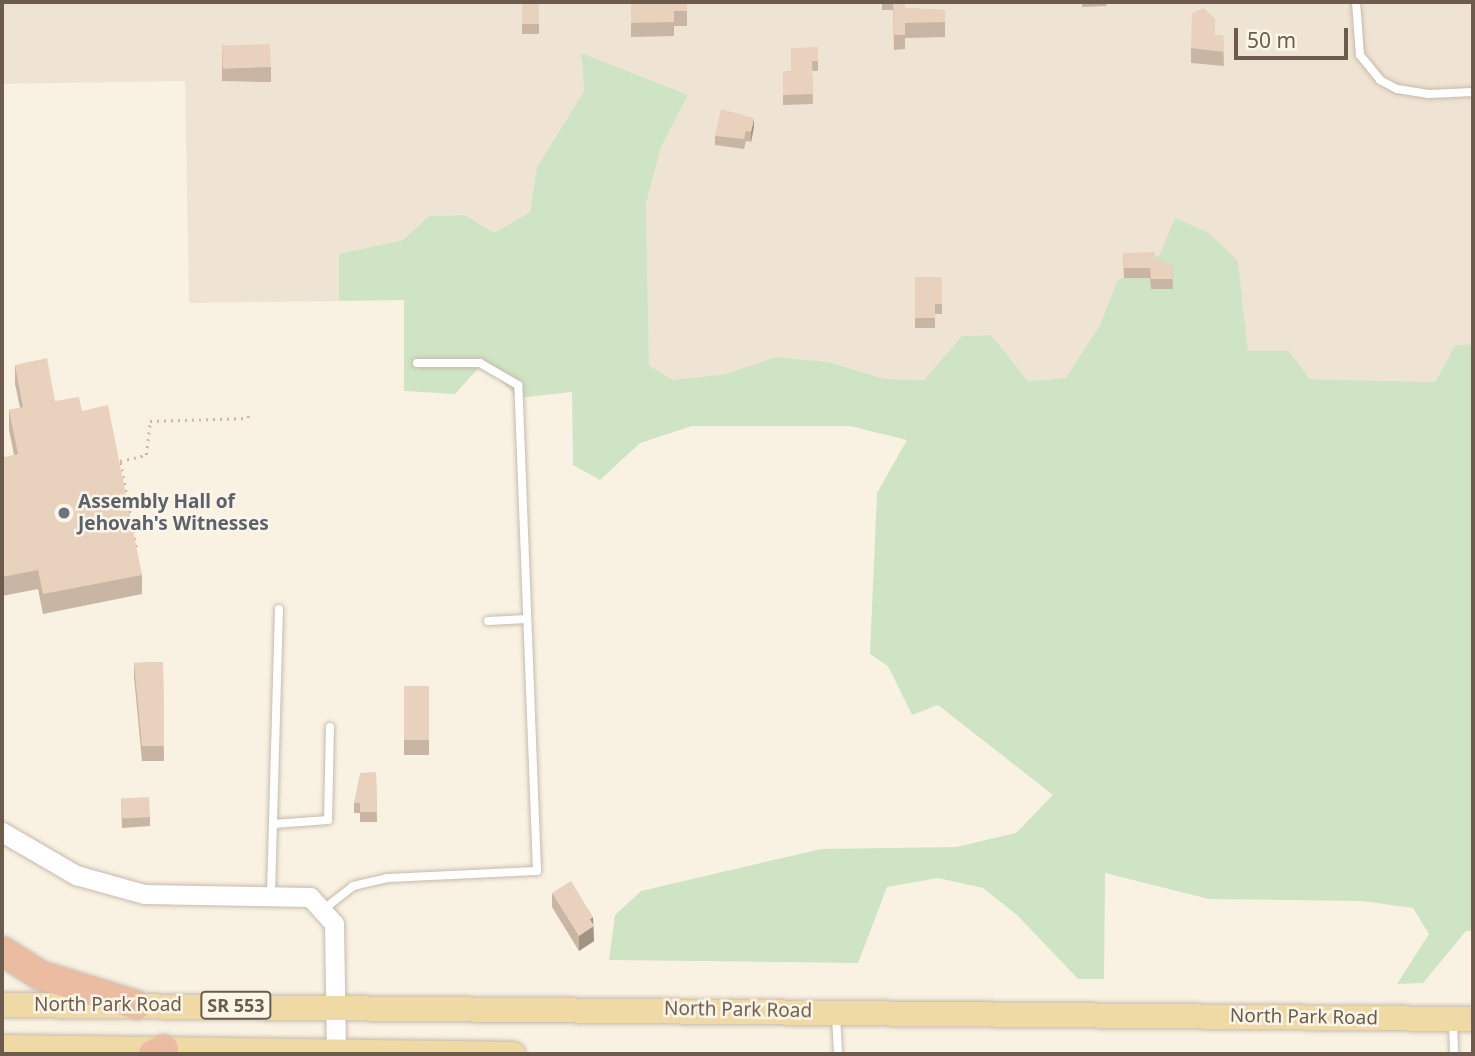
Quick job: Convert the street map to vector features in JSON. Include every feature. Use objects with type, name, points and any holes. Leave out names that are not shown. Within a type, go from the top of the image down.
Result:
[{"type":"highway","points":[[2,951],[40,975],[135,1005]]},
{"type":"main road","name":"North Park Road","points":[[2,1004],[1463,1019]]},
{"type":"main road","points":[[2,1047],[158,1052],[513,1054]]},
{"type":"street","points":[[2,832],[48,862],[108,885],[168,895],[271,894],[310,897],[324,909],[334,924],[337,942],[336,1053]]},
{"type":"lane","points":[[1356,2],[1360,55],[1380,80],[1397,89],[1429,94],[1473,92]]},
{"type":"lane","points":[[324,909],[353,886],[387,878],[537,871],[517,385],[480,363],[417,363]]},
{"type":"lane","points":[[271,894],[279,609]]},
{"type":"lane","points":[[488,621],[527,620]]},
{"type":"lane","points":[[274,824],[320,824],[331,816],[330,727]]},
{"type":"lane","points":[[836,1012],[838,1054]]},
{"type":"lane","points":[[1454,1054],[1463,1019]]},
{"type":"path","points":[[132,548],[138,547],[120,461],[146,455],[150,421],[248,418],[248,412]]},
{"type":"shaded area","points":[[2,2],[1473,2],[1473,344],[1455,345],[1435,382],[1310,379],[1289,351],[1248,351],[1238,261],[1160,254],[1117,281],[1100,325],[1067,378],[1028,381],[991,335],[962,336],[924,380],[885,379],[828,362],[776,357],[725,374],[673,380],[649,365],[646,204],[661,147],[688,95],[581,58],[584,91],[537,167],[530,212],[494,233],[465,215],[429,216],[403,240],[339,254],[339,301],[189,303],[185,81],[2,84]]},
{"type":"green space","points":[[581,53],[688,95],[661,147],[646,204],[649,365],[673,380],[725,374],[776,357],[828,362],[885,379],[924,380],[962,336],[991,335],[1028,381],[1066,378],[1100,325],[1117,281],[1160,254],[1175,218],[1209,233],[1238,261],[1248,351],[1289,351],[1310,379],[1435,382],[1455,345],[1473,344],[1473,931],[1466,931],[1423,983],[1397,984],[1429,934],[1413,908],[1362,901],[1209,899],[1105,873],[1104,979],[1078,979],[1017,915],[983,888],[938,878],[887,887],[858,963],[609,960],[615,915],[641,891],[821,849],[956,847],[1016,833],[1053,795],[938,705],[912,715],[888,666],[870,654],[877,493],[907,440],[850,426],[692,426],[640,443],[600,480],[573,465],[572,392],[518,398],[483,363],[455,394],[404,391],[404,300],[339,301],[339,254],[403,240],[429,216],[465,215],[494,233],[530,212],[537,167],[584,91]]},
{"type":"building","points":[[522,2],[539,2],[539,24],[522,24]]},
{"type":"building","points":[[631,2],[687,2],[687,11],[674,11],[674,22],[631,23]]},
{"type":"building","points":[[893,2],[905,2],[905,8],[945,10],[945,22],[905,23],[905,35],[894,35]]},
{"type":"building","points":[[1204,8],[1215,19],[1215,35],[1223,35],[1224,52],[1191,48],[1192,13]]},
{"type":"building","points":[[270,44],[271,67],[223,69],[222,46]]},
{"type":"building","points":[[818,47],[818,61],[812,61],[813,94],[783,95],[783,72],[791,71],[791,48]]},
{"type":"building","points":[[721,109],[754,118],[751,132],[746,131],[744,139],[715,136]]},
{"type":"building","points":[[1155,252],[1155,259],[1163,259],[1163,264],[1172,264],[1173,279],[1151,279],[1150,268],[1124,268],[1123,253]]},
{"type":"building","points":[[915,277],[942,277],[942,304],[935,304],[935,318],[915,318]]},
{"type":"building","name":"Assembly Hall of Jehovah's Witnesses","points":[[47,358],[55,401],[79,397],[82,411],[108,405],[142,575],[43,594],[38,570],[2,577],[2,458],[18,454],[9,410],[23,407],[15,365]]},
{"type":"building","points":[[163,662],[164,746],[142,746],[134,663]]},
{"type":"building","points":[[404,686],[429,686],[429,740],[404,740]]},
{"type":"building","points":[[376,772],[377,812],[360,812],[360,803],[354,803],[360,773]]},
{"type":"building","points":[[149,797],[150,817],[122,818],[121,798]]},
{"type":"building","points":[[571,881],[593,917],[590,919],[594,926],[579,936],[552,893]]},
{"type":"place","name":"Assembly Hall of Jehovah's Witnesses","points":[[64,513]]}]
